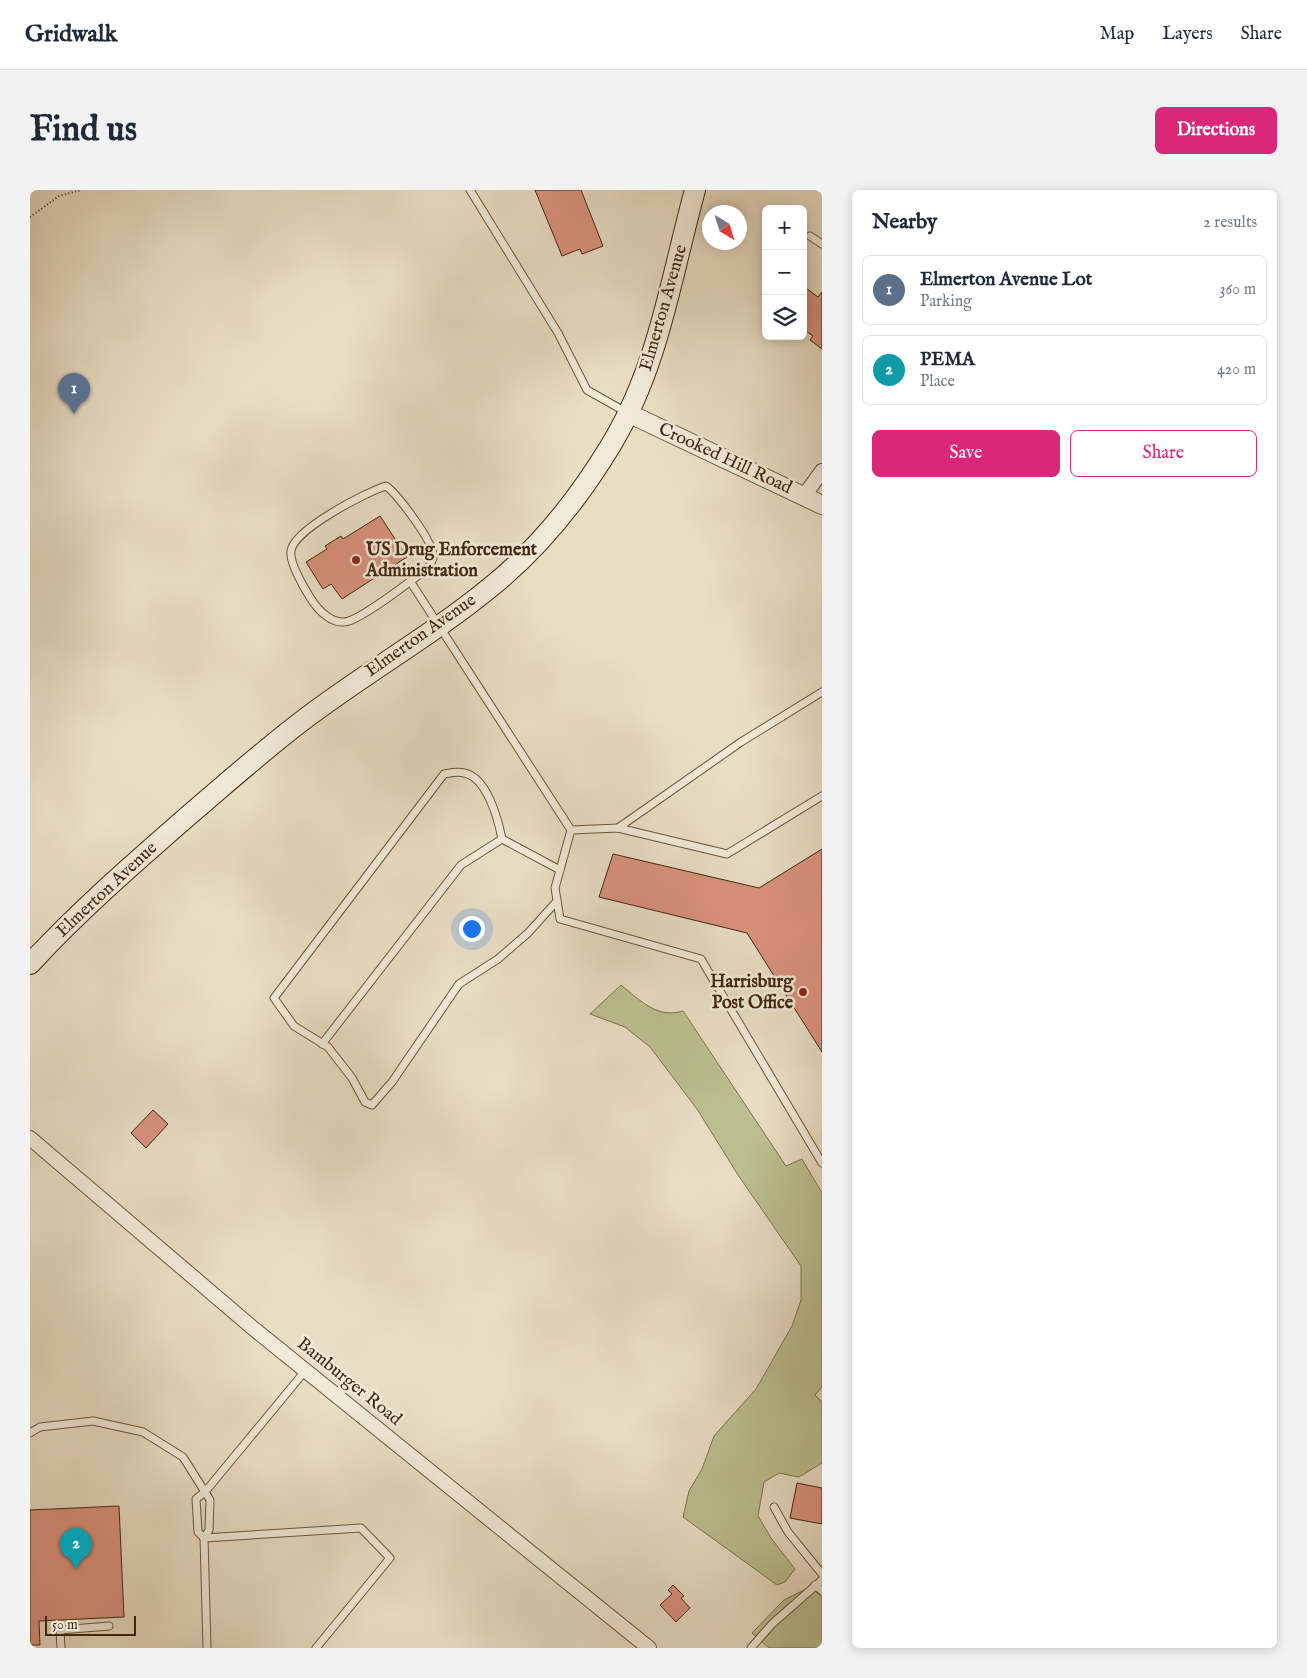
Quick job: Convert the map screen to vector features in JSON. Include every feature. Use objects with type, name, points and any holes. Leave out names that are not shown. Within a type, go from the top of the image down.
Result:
[{"type":"main road","name":"Elmerton Avenue","points":[[30,964],[100,892],[277,740],[348,687],[494,584],[546,534],[576,498],[596,469],[628,413],[653,354],[663,323],[695,190]]},
{"type":"street","name":"Crooked Hill Road","points":[[628,413],[822,505]]},
{"type":"street","points":[[804,496],[822,472]]},
{"type":"street","name":"Bamburger Road","points":[[30,1138],[305,1371],[649,1648]]},
{"type":"lane","points":[[470,190],[521,276],[558,333],[587,390],[628,413]]},
{"type":"lane","points":[[810,236],[822,244]]},
{"type":"lane","points":[[386,486],[395,492],[431,546],[433,557],[428,568],[410,581],[348,621],[336,622],[323,614],[298,576],[291,561],[290,550],[299,536],[368,491],[386,486]]},
{"type":"lane","points":[[410,581],[571,830],[555,888],[560,919],[702,959],[822,1163]]},
{"type":"lane","points":[[618,828],[741,742],[822,692]]},
{"type":"lane","points":[[502,839],[498,815],[475,777],[463,772],[444,774],[274,998],[294,1026],[328,1047],[352,1078],[365,1102],[372,1105],[392,1082],[460,984],[498,959],[528,933],[557,901]]},
{"type":"lane","points":[[571,830],[618,828],[727,854],[822,796]]},
{"type":"lane","points":[[502,839],[560,870]]},
{"type":"lane","points":[[322,1044],[462,865],[502,839]]},
{"type":"lane","points":[[305,1371],[204,1492],[196,1499],[198,1532],[204,1538],[361,1528],[390,1558],[316,1648]]},
{"type":"lane","points":[[30,1433],[40,1427],[93,1421],[143,1432],[183,1457],[210,1500],[209,1530],[204,1538],[207,1648]]},
{"type":"lane","points":[[774,1507],[788,1532],[822,1574]]},
{"type":"lane","points":[[751,1648],[772,1624],[822,1580]]},
{"type":"lane","points":[[815,1585],[822,1591]]},
{"type":"lane","points":[[61,1648],[60,1630],[109,1626]]},
{"type":"path","points":[[30,217],[59,196],[81,190]]},
{"type":"green space","points":[[621,985],[649,1007],[665,1012],[683,1011],[786,1166],[802,1159],[822,1193],[822,1387],[815,1395],[822,1402],[822,1463],[799,1477],[779,1473],[764,1482],[758,1516],[771,1538],[795,1569],[785,1582],[777,1585],[683,1517],[689,1491],[702,1469],[714,1436],[756,1389],[792,1326],[801,1300],[801,1266],[738,1175],[697,1109],[650,1047],[625,1027],[590,1014]]},
{"type":"green space","points":[[804,1590],[815,1591],[822,1597],[822,1648],[769,1648],[752,1633],[784,1600]]},
{"type":"building","points":[[535,190],[581,190],[603,246],[582,254],[580,249],[562,256]]},
{"type":"building","points":[[807,289],[818,297],[822,292],[822,349],[810,340],[813,336],[807,332]]},
{"type":"building","name":"US Drug Enforcement Administration","points":[[380,516],[407,557],[342,599],[331,584],[323,589],[306,562],[327,549],[325,546],[341,536],[343,539]]},
{"type":"building","name":"Harrisburg Post Office","points":[[822,849],[822,1052],[747,933],[599,897],[613,854],[759,888]]},
{"type":"building","points":[[153,1110],[168,1124],[146,1148],[131,1133]]},
{"type":"building","points":[[797,1483],[822,1488],[822,1524],[790,1518]]},
{"type":"building","points":[[119,1506],[124,1617],[39,1621],[40,1645],[30,1645],[30,1510]]},
{"type":"building","points":[[673,1585],[684,1596],[681,1598],[690,1608],[676,1622],[660,1605],[672,1594],[668,1590]]},
{"type":"place","name":"Elmerton Avenue Lot","points":[[74,414]]},
{"type":"place","name":"US Drug Enforcement Administration","points":[[356,560]]},
{"type":"place","name":"Harrisburg Post Office","points":[[803,992]]},
{"type":"place","name":"PEMA","points":[[76,1569]]}]
